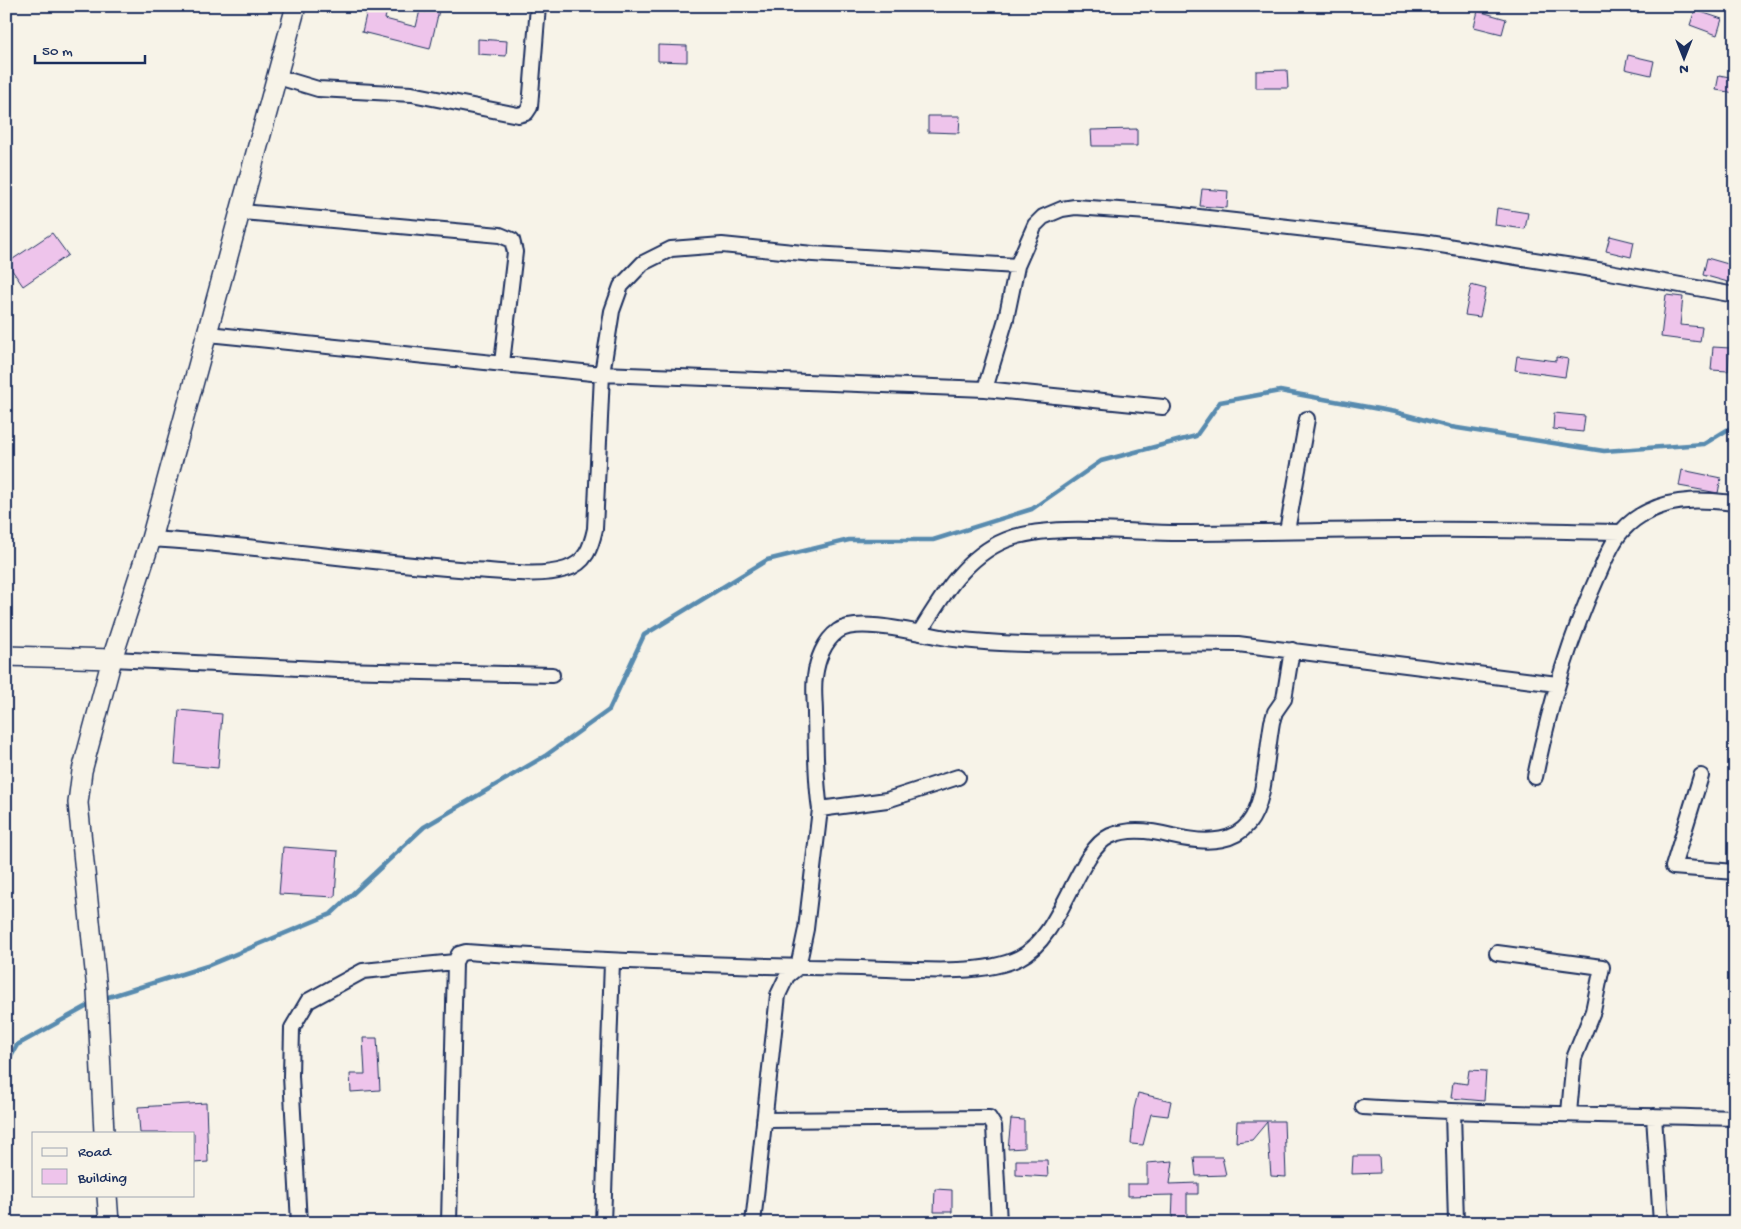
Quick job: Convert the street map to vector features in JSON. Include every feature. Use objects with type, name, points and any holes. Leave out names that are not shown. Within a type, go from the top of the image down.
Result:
[{"type":"street","points":[[104,1132],[97,990],[78,803],[82,771],[93,722],[151,539],[242,212],[296,6]]},
{"type":"street","points":[[278,77],[318,89],[412,94],[518,115],[526,113],[530,107],[538,6]]},
{"type":"street","points":[[984,389],[1004,328],[1017,266],[1035,225],[1054,211],[1075,207],[1182,214],[1422,242],[1604,270],[1735,295]]},
{"type":"street","points":[[242,212],[500,235],[512,240],[515,252],[502,363]]},
{"type":"street","points":[[151,539],[201,542],[425,567],[530,573],[568,569],[582,560],[592,546],[596,529],[602,374],[612,311],[621,286],[643,263],[671,249],[722,245],[813,254],[1017,266]]},
{"type":"street","points":[[208,334],[602,374],[984,389],[1163,407]]},
{"type":"street","points":[[1287,531],[1307,419]]},
{"type":"street","points":[[1535,778],[1557,684],[1584,605],[1621,532],[1648,511],[1672,501],[1735,503]]},
{"type":"street","points":[[920,632],[938,603],[968,565],[990,547],[1025,533],[1058,531],[1179,533],[1287,531],[1621,532]]},
{"type":"street","points":[[753,1223],[778,995],[787,976],[798,967],[806,929],[820,809],[817,786],[814,678],[824,646],[840,630],[850,627],[883,627],[979,642],[1032,645],[1194,643],[1292,650],[1378,663],[1557,684]]},
{"type":"street","points":[[449,1223],[455,962],[458,954],[466,952],[612,962],[962,970],[1011,962],[1031,952],[1038,944],[1066,901],[1096,848],[1107,837],[1139,832],[1158,833],[1189,840],[1216,841],[1238,833],[1252,821],[1259,806],[1272,722],[1275,712],[1284,699],[1292,650]]},
{"type":"street","points":[[6,656],[339,670],[552,675]]},
{"type":"street","points":[[1701,776],[1673,867],[1735,872]]},
{"type":"street","points":[[820,809],[887,800],[958,777]]},
{"type":"street","points":[[1497,953],[1602,967],[1593,1011],[1574,1058],[1569,1113]]},
{"type":"street","points":[[299,1223],[291,1076],[292,1028],[308,1001],[363,970],[455,962]]},
{"type":"street","points":[[603,1223],[612,962]]},
{"type":"street","points":[[1363,1107],[1454,1112],[1735,1118]]},
{"type":"street","points":[[1454,1112],[1456,1223]]},
{"type":"street","points":[[1654,1116],[1661,1223]]},
{"type":"street","points":[[764,1120],[989,1118],[994,1126],[999,1223]]},
{"type":"street","points":[[107,1196],[109,1223]]},
{"type":"building","points":[[368,6],[388,6],[385,19],[416,27],[420,10],[426,12],[427,6],[440,6],[430,49],[362,32]]},
{"type":"building","points":[[1695,10],[1722,19],[1717,35],[1690,25]]},
{"type":"building","points":[[1478,11],[1506,19],[1502,34],[1474,27]]},
{"type":"building","points":[[478,39],[507,41],[506,56],[478,54]]},
{"type":"building","points":[[658,45],[687,46],[687,62],[658,61]]},
{"type":"building","points":[[1628,55],[1654,61],[1651,75],[1625,69]]},
{"type":"building","points":[[1287,70],[1288,88],[1256,88],[1256,71]]},
{"type":"building","points":[[1719,75],[1735,78],[1735,93],[1716,90]]},
{"type":"building","points":[[928,116],[960,116],[959,133],[928,132]]},
{"type":"building","points":[[1137,129],[1137,146],[1092,146],[1091,130]]},
{"type":"building","points":[[1202,189],[1228,191],[1227,208],[1200,206]]},
{"type":"building","points":[[1497,208],[1528,213],[1525,229],[1495,225]]},
{"type":"building","points":[[52,233],[68,255],[23,286],[7,263]]},
{"type":"building","points":[[1610,236],[1634,242],[1631,257],[1606,251]]},
{"type":"building","points":[[1707,258],[1735,266],[1735,284],[1703,275]]},
{"type":"building","points":[[1471,285],[1486,289],[1480,317],[1465,315]]},
{"type":"building","points":[[1666,295],[1683,297],[1680,325],[1702,327],[1700,342],[1661,337]]},
{"type":"building","points":[[1713,347],[1730,348],[1728,371],[1711,370]]},
{"type":"building","points":[[1517,356],[1556,361],[1556,357],[1568,359],[1565,377],[1515,370]]},
{"type":"building","points":[[1554,413],[1585,416],[1583,432],[1553,429]]},
{"type":"building","points":[[1682,470],[1721,478],[1718,493],[1679,486]]},
{"type":"building","points":[[179,710],[222,714],[218,768],[175,764]]},
{"type":"building","points":[[283,847],[338,851],[335,897],[279,894]]},
{"type":"building","points":[[363,1038],[377,1038],[380,1090],[351,1092],[350,1074],[365,1074]]},
{"type":"building","points":[[1469,1070],[1486,1071],[1484,1101],[1451,1098],[1453,1082],[1467,1084]]},
{"type":"building","points":[[1138,1093],[1171,1101],[1168,1116],[1151,1114],[1143,1145],[1131,1144],[1134,1109]]},
{"type":"building","points":[[206,1103],[208,1162],[195,1163],[195,1132],[140,1132],[138,1107]]},
{"type":"building","points":[[1011,1119],[1024,1120],[1024,1148],[1008,1149]]},
{"type":"building","points":[[1237,1121],[1284,1121],[1286,1177],[1271,1176],[1267,1122],[1252,1140],[1236,1142]]},
{"type":"building","points":[[1353,1156],[1379,1156],[1380,1173],[1352,1174]]},
{"type":"building","points":[[1194,1157],[1222,1157],[1226,1175],[1196,1176]]},
{"type":"building","points":[[1016,1160],[1047,1160],[1048,1177],[1016,1175]]},
{"type":"building","points":[[1173,1161],[1170,1184],[1198,1183],[1198,1194],[1187,1194],[1187,1223],[1172,1223],[1173,1195],[1128,1196],[1128,1184],[1147,1184],[1147,1163]]},
{"type":"building","points":[[935,1189],[952,1190],[952,1212],[934,1212]]},
{"type":"waterway","points":[[102,999],[207,966],[331,914],[424,827],[545,756],[609,710],[644,635],[767,560],[849,540],[933,540],[1032,509],[1101,461],[1196,436],[1220,402],[1280,391],[1395,412],[1451,427],[1604,451],[1704,444],[1732,427],[1735,419]]},
{"type":"waterway","points":[[6,1064],[17,1045],[93,1003]]}]
